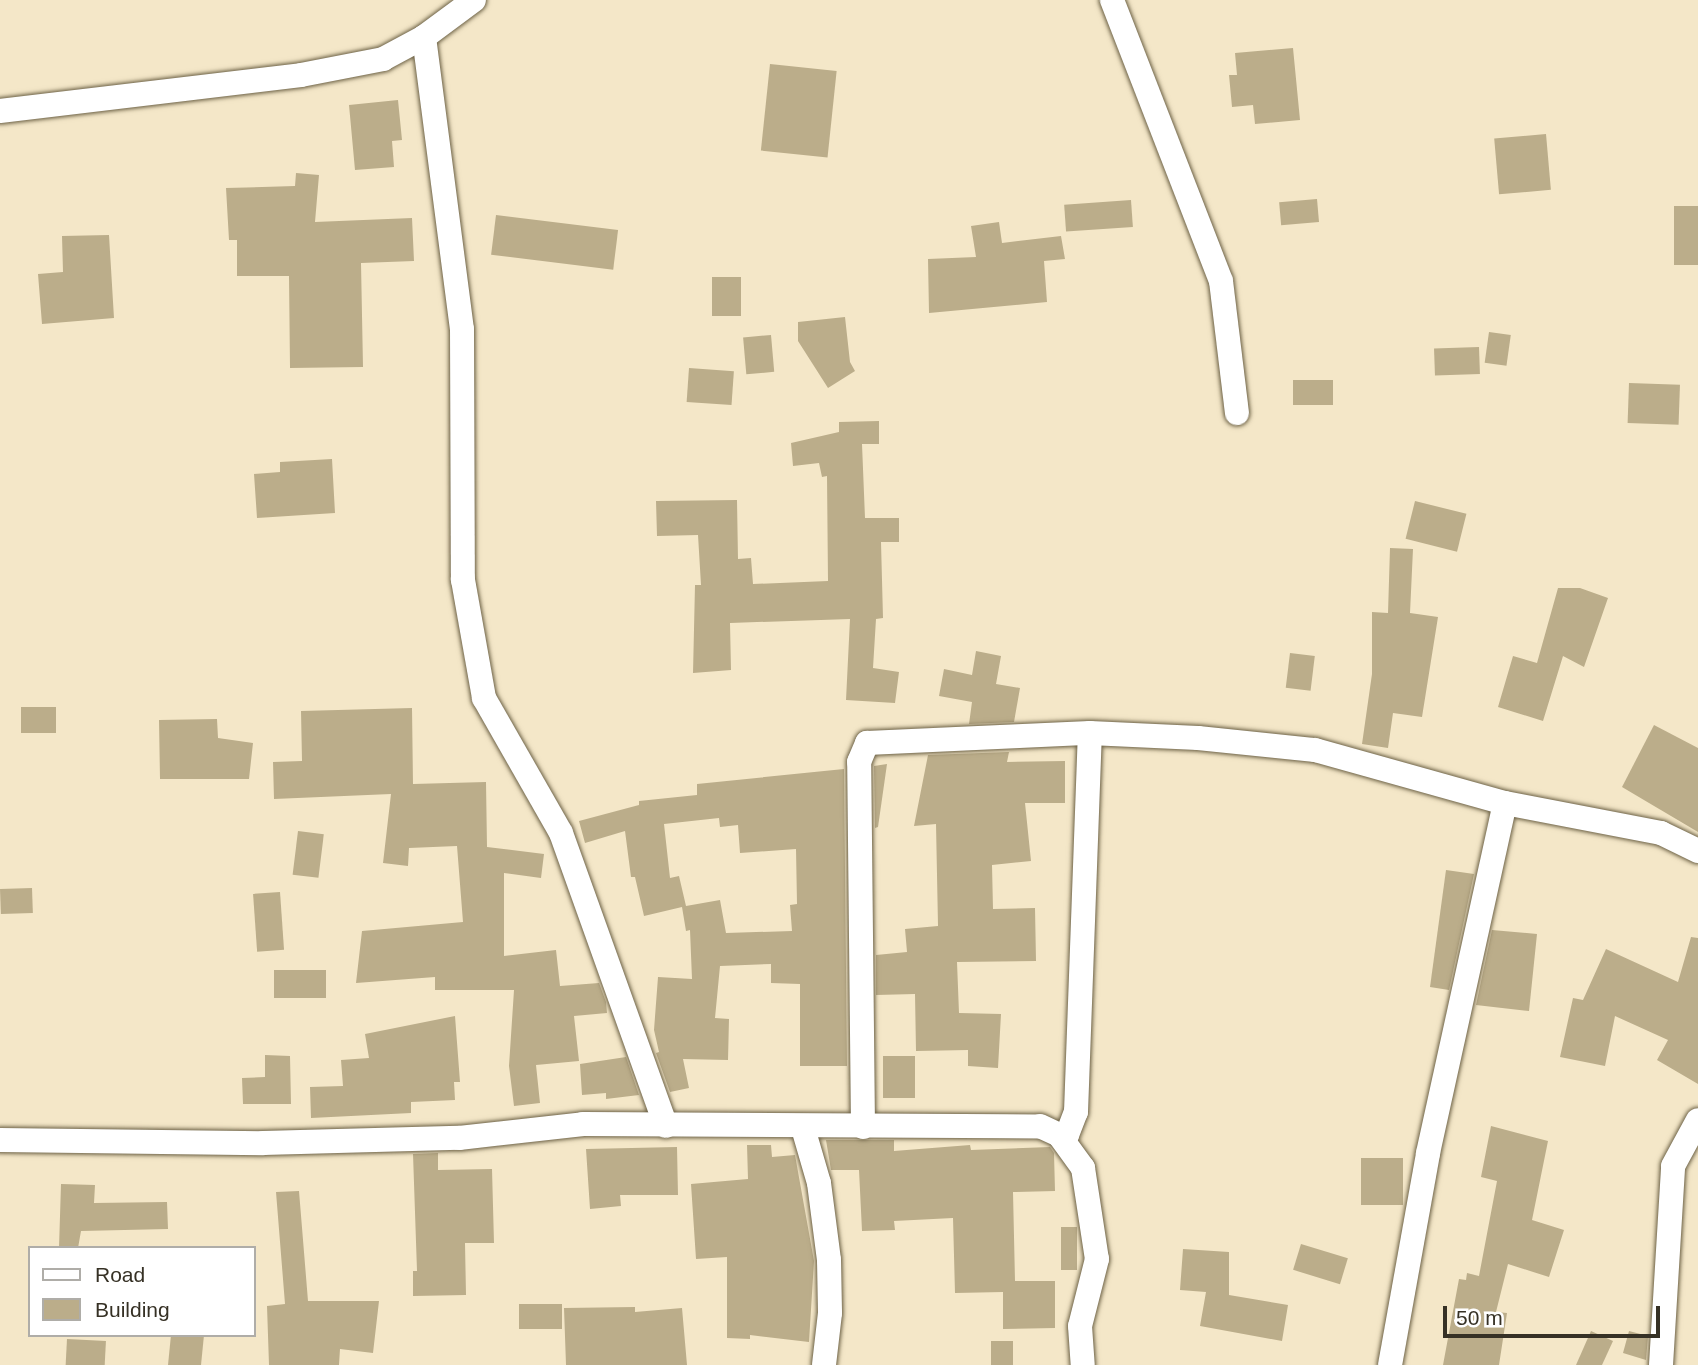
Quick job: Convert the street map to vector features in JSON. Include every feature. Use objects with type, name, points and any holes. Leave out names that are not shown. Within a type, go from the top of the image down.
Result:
[{"type":"street","points":[[0,111],[301,75],[383,59],[424,37],[474,0]]},
{"type":"street","points":[[1112,0],[1221,281],[1237,413]]},
{"type":"street","points":[[424,37],[462,329],[463,580],[484,698],[561,834],[666,1126]]},
{"type":"street","points":[[0,1140],[263,1143],[459,1138],[583,1124],[803,1128],[1040,1126],[1059,1135],[1068,1135],[1076,1112],[1090,733]]},
{"type":"street","points":[[863,1127],[859,762],[867,743],[1090,733],[1198,738],[1315,750],[1505,803],[1661,833],[1698,852]]},
{"type":"street","points":[[1390,1365],[1433,1127],[1505,803]]},
{"type":"street","points":[[1661,1365],[1673,1166],[1698,1119]]},
{"type":"street","points":[[803,1128],[819,1183],[829,1260],[830,1313],[824,1365]]},
{"type":"street","points":[[1059,1135],[1083,1168],[1097,1259],[1080,1326],[1083,1365]]},
{"type":"building","points":[[1293,48],[1300,120],[1255,124],[1253,105],[1232,107],[1229,75],[1237,75],[1235,53]]},
{"type":"building","points":[[770,64],[837,71],[828,158],[761,151]]},
{"type":"building","points":[[398,100],[402,140],[392,141],[394,167],[355,170],[349,105]]},
{"type":"building","points":[[1546,134],[1551,190],[1499,194],[1494,139]]},
{"type":"building","points":[[296,173],[319,175],[315,222],[412,218],[414,261],[361,263],[363,367],[290,368],[289,276],[237,276],[237,240],[229,240],[226,188],[295,186]]},
{"type":"building","points":[[1317,199],[1319,222],[1281,225],[1279,202]]},
{"type":"building","points":[[1131,200],[1133,227],[1066,232],[1064,205]]},
{"type":"building","points":[[1674,206],[1698,206],[1698,265],[1674,265]]},
{"type":"building","points":[[496,215],[618,230],[613,270],[491,255]]},
{"type":"building","points":[[999,222],[1002,243],[1061,236],[1065,259],[1044,261],[1047,302],[929,313],[928,259],[976,257],[971,226]]},
{"type":"building","points":[[109,235],[114,318],[42,324],[38,274],[63,272],[62,236]]},
{"type":"building","points":[[712,277],[741,277],[741,316],[712,316]]},
{"type":"building","points":[[845,317],[850,362],[855,371],[828,388],[798,341],[798,322]]},
{"type":"building","points":[[1489,332],[1511,335],[1506,366],[1485,363]]},
{"type":"building","points":[[771,335],[774,372],[746,374],[743,337]]},
{"type":"building","points":[[1479,347],[1480,374],[1435,376],[1434,349]]},
{"type":"building","points":[[689,368],[734,371],[732,405],[687,402]]},
{"type":"building","points":[[1293,380],[1333,380],[1333,405],[1293,405]]},
{"type":"building","points":[[1629,383],[1680,385],[1679,425],[1628,423]]},
{"type":"building","points":[[879,421],[879,444],[862,444],[865,518],[899,518],[899,542],[881,542],[883,618],[876,619],[873,668],[899,672],[895,703],[846,700],[850,619],[730,623],[731,670],[693,673],[695,585],[701,585],[698,535],[657,536],[656,501],[737,500],[738,559],[751,558],[753,584],[828,581],[827,476],[822,477],[819,463],[793,466],[791,443],[839,432],[839,422]]},
{"type":"building","points":[[332,459],[335,513],[257,518],[254,474],[280,472],[280,462]]},
{"type":"building","points":[[1415,501],[1466,514],[1457,552],[1406,539]]},
{"type":"building","points":[[1390,548],[1413,549],[1410,613],[1438,617],[1422,717],[1393,713],[1388,748],[1362,744],[1372,674],[1372,612],[1388,613]]},
{"type":"building","points":[[1558,588],[1580,588],[1608,598],[1584,667],[1563,656],[1543,721],[1498,707],[1513,656],[1537,663]]},
{"type":"building","points":[[976,651],[1001,656],[996,684],[1020,688],[1014,722],[969,724],[972,702],[939,696],[944,669],[972,675]]},
{"type":"building","points":[[1290,653],[1315,656],[1311,691],[1286,688]]},
{"type":"building","points":[[21,707],[56,707],[56,733],[21,733]]},
{"type":"building","points":[[412,708],[413,784],[486,782],[487,847],[544,854],[541,878],[504,873],[504,956],[556,950],[560,986],[599,983],[606,1002],[607,1013],[574,1016],[579,1061],[536,1065],[540,1103],[514,1106],[509,1066],[514,990],[435,990],[435,977],[356,983],[362,931],[463,922],[457,846],[409,848],[408,866],[383,863],[391,794],[274,799],[273,762],[302,761],[301,711]]},
{"type":"building","points":[[217,719],[218,738],[253,743],[249,779],[160,779],[159,720]]},
{"type":"building","points":[[1654,725],[1698,748],[1698,832],[1622,787]]},
{"type":"building","points":[[1009,752],[1007,762],[1065,761],[1065,803],[1025,803],[1031,861],[992,865],[993,909],[1035,908],[1036,961],[957,962],[959,1013],[1001,1014],[998,1068],[968,1066],[968,1050],[916,1051],[915,994],[876,995],[876,955],[907,952],[905,929],[938,926],[936,824],[914,826],[928,755]]},
{"type":"building","points":[[887,764],[878,827],[875,828],[874,766]]},
{"type":"building","points":[[844,769],[847,1066],[800,1066],[800,984],[771,983],[771,964],[720,966],[715,1018],[729,1019],[728,1060],[683,1059],[689,1088],[670,1092],[656,1053],[659,1052],[654,1030],[658,977],[692,979],[690,930],[686,931],[682,907],[644,916],[635,877],[631,877],[625,831],[585,843],[579,821],[639,805],[639,801],[697,795],[697,784]],"holes":[[[719,818],[720,827],[738,825],[740,853],[796,849],[797,904],[790,905],[792,931],[726,933],[720,900],[686,906],[679,876],[670,878],[664,824]]]},
{"type":"building","points":[[298,831],[324,834],[318,878],[293,875]]},
{"type":"building","points":[[1446,870],[1474,874],[1449,990],[1430,987]]},
{"type":"building","points":[[32,888],[33,913],[1,914],[0,889]]},
{"type":"building","points":[[280,892],[284,950],[257,952],[253,894]]},
{"type":"building","points":[[1492,930],[1537,934],[1529,1011],[1476,1005]]},
{"type":"building","points":[[1691,937],[1698,938],[1698,1084],[1657,1060],[1668,1040],[1615,1016],[1605,1066],[1560,1057],[1573,998],[1583,1000],[1606,949],[1678,982]]},
{"type":"building","points":[[274,970],[326,970],[326,998],[274,998]]},
{"type":"building","points":[[455,1016],[460,1082],[454,1082],[455,1100],[411,1102],[411,1113],[311,1118],[310,1087],[343,1086],[341,1060],[369,1058],[365,1034]]},
{"type":"building","points":[[265,1055],[290,1056],[291,1104],[243,1104],[242,1078],[265,1077]]},
{"type":"building","points":[[883,1056],[915,1056],[915,1098],[883,1098]]},
{"type":"building","points":[[626,1057],[639,1095],[606,1099],[606,1093],[582,1095],[580,1064]]},
{"type":"building","points":[[1491,1126],[1548,1141],[1532,1220],[1564,1230],[1549,1277],[1508,1264],[1496,1312],[1507,1313],[1499,1365],[1443,1365],[1459,1279],[1466,1280],[1467,1273],[1479,1276],[1497,1181],[1481,1177]]},
{"type":"building","points":[[826,1140],[894,1140],[894,1151],[970,1145],[971,1150],[1050,1147],[1054,1153],[1055,1191],[1013,1192],[1015,1281],[1055,1281],[1055,1328],[1003,1329],[1003,1292],[955,1293],[953,1218],[894,1221],[895,1230],[862,1231],[859,1170],[831,1170]]},
{"type":"building","points":[[747,1145],[771,1145],[772,1157],[795,1155],[814,1261],[809,1342],[750,1335],[750,1339],[727,1338],[727,1257],[696,1259],[691,1184],[748,1179]]},
{"type":"building","points":[[677,1147],[678,1195],[620,1195],[621,1206],[590,1209],[586,1149]]},
{"type":"building","points":[[438,1153],[438,1170],[492,1169],[494,1243],[465,1243],[466,1295],[413,1296],[413,1271],[417,1271],[413,1154]]},
{"type":"building","points":[[1361,1158],[1403,1158],[1403,1205],[1361,1205]]},
{"type":"building","points":[[61,1184],[95,1185],[94,1203],[167,1202],[168,1229],[81,1231],[78,1246],[59,1246]]},
{"type":"building","points":[[299,1191],[308,1301],[379,1301],[373,1353],[340,1349],[339,1365],[269,1365],[267,1306],[285,1304],[276,1192]]},
{"type":"building","points":[[1061,1227],[1077,1227],[1077,1270],[1061,1270]]},
{"type":"building","points":[[1301,1244],[1348,1258],[1340,1284],[1293,1270]]},
{"type":"building","points":[[1183,1249],[1229,1252],[1229,1295],[1288,1305],[1282,1341],[1200,1326],[1206,1292],[1180,1290]]},
{"type":"building","points":[[519,1304],[562,1304],[562,1329],[519,1329]]},
{"type":"building","points":[[635,1307],[635,1312],[682,1308],[687,1365],[566,1365],[564,1308]]},
{"type":"building","points":[[1591,1331],[1613,1341],[1602,1365],[1576,1365]]},
{"type":"building","points":[[1629,1331],[1648,1336],[1646,1360],[1623,1353]]},
{"type":"building","points":[[171,1337],[204,1337],[201,1365],[168,1365]]},
{"type":"building","points":[[67,1339],[106,1341],[105,1365],[66,1365]]},
{"type":"building","points":[[991,1341],[1013,1341],[1013,1365],[991,1365]]}]
